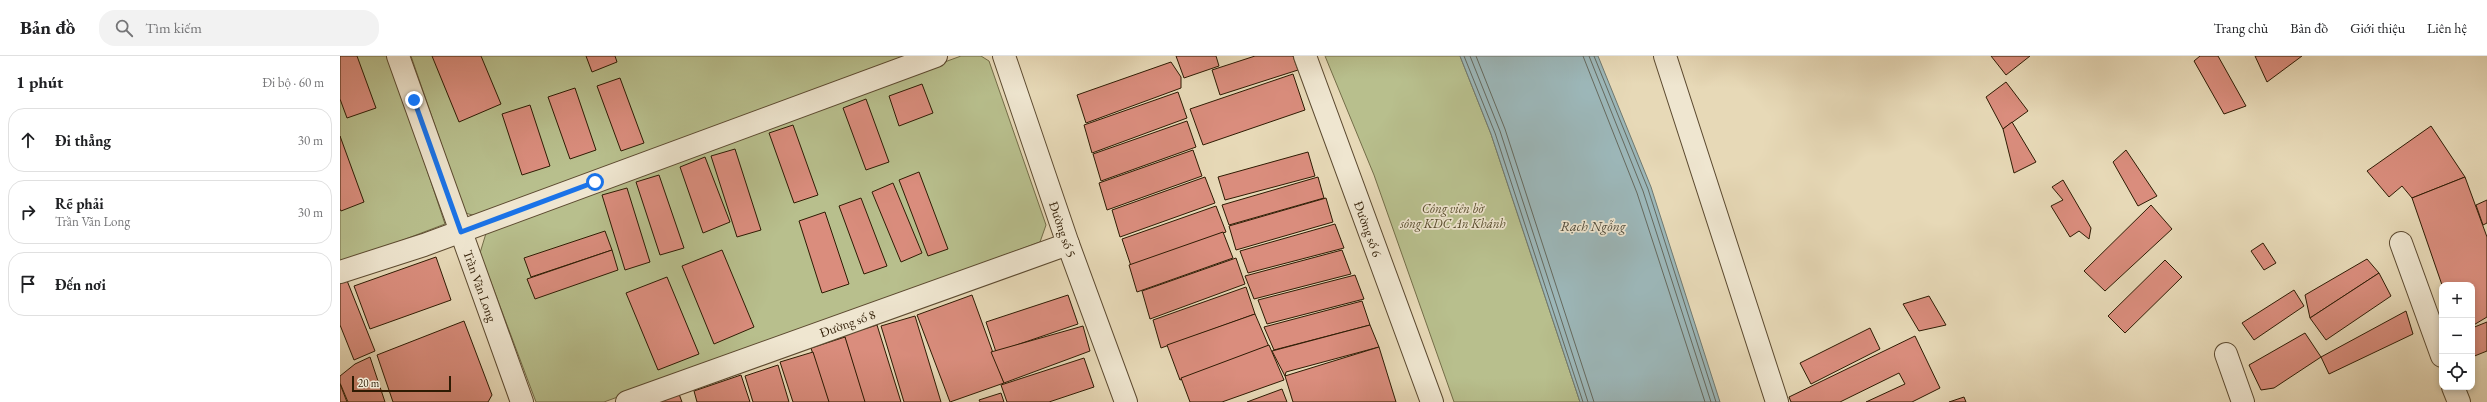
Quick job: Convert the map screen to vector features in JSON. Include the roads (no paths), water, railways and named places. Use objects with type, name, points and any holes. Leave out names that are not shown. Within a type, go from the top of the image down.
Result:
[{"type":"street","name":"Trần Văn Long","points":[[398,56],[522,402]]},
{"type":"street","points":[[340,272],[461,232],[936,56]]},
{"type":"street","name":"Đường số 5","points":[[1004,56],[1068,244],[1126,402]]},
{"type":"street","name":"Đường số 6","points":[[1305,56],[1432,402]]},
{"type":"street","points":[[1665,56],[1777,402]]},
{"type":"street","points":[[2401,243],[2441,354]]},
{"type":"street","name":"Đường số 8","points":[[627,402],[1068,244]]},
{"type":"street","points":[[2226,354],[2243,402]]},
{"type":"street","points":[[2454,390],[2459,402]]},
{"type":"water","name":"Rạch Ngỗng","points":[[1460,56],[1598,56],[1651,187],[1720,402],[1580,402],[1491,134]]},
{"type":"park label","name":"Công viên bờ sông KDC An Khánh","points":[[1453,216]]}]
